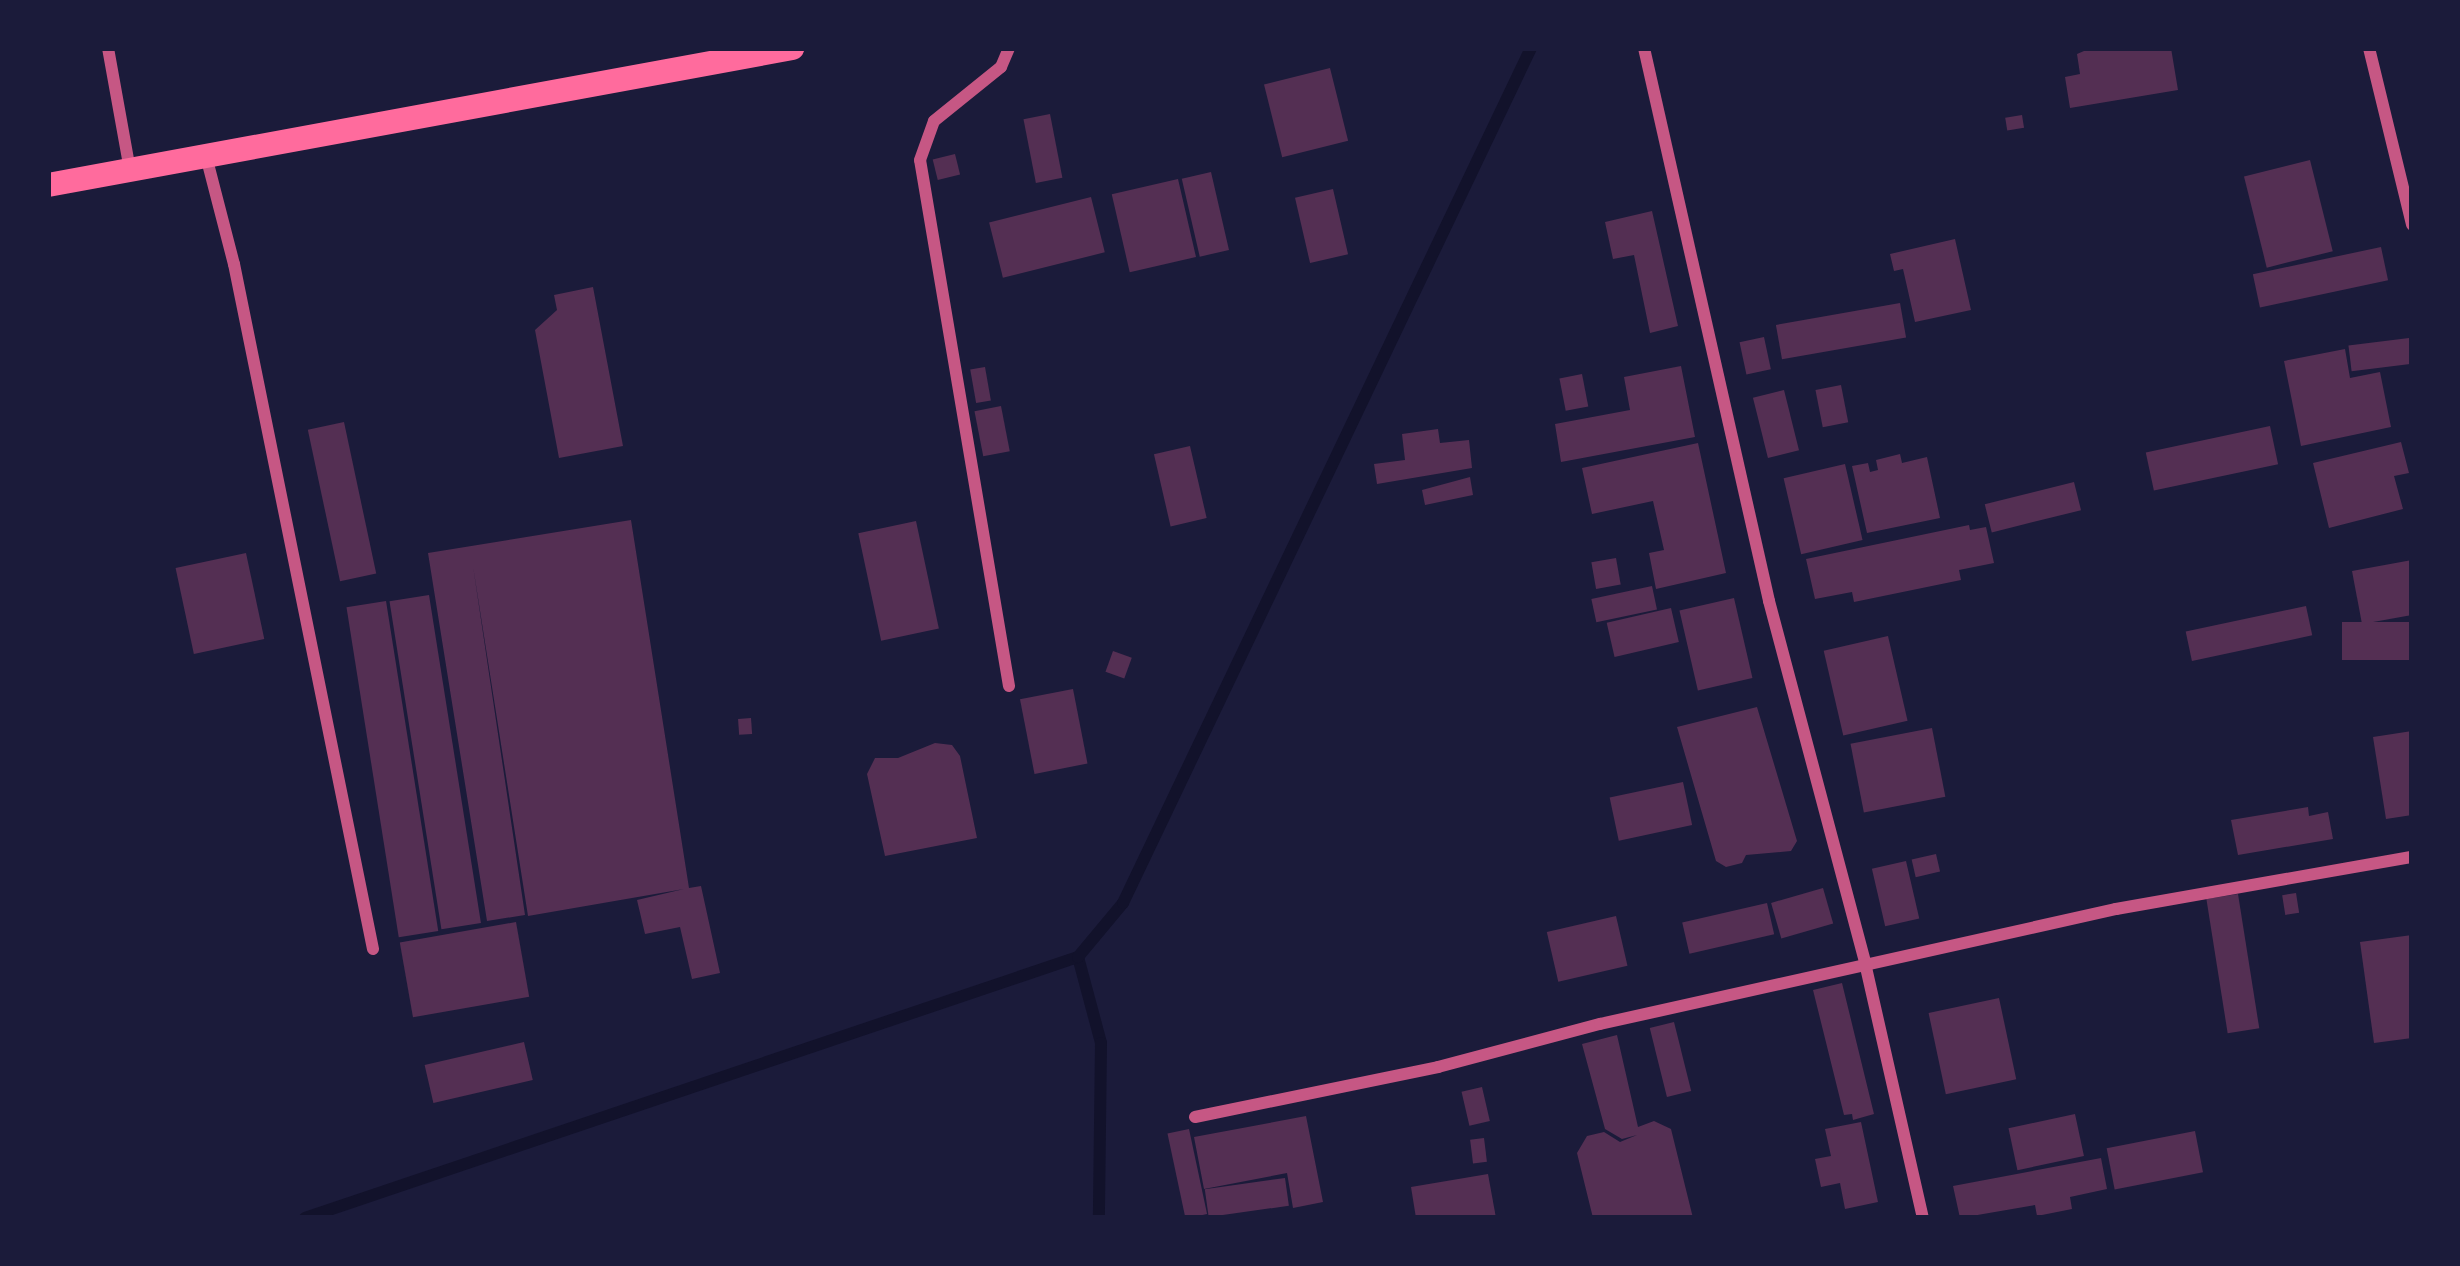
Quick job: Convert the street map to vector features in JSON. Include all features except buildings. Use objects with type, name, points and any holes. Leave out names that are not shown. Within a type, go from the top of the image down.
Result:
[{"type":"main road","points":[[48,185],[792,48]]},
{"type":"street","points":[[108,48],[130,170]]},
{"type":"street","points":[[1009,48],[1001,67],[934,121],[920,160],[1009,686]]},
{"type":"street","points":[[1644,48],[1769,601],[1864,963],[1923,1218]]},
{"type":"street","points":[[2369,48],[2412,225]]},
{"type":"street","points":[[206,155],[239,287],[373,950]]},
{"type":"street","points":[[1195,1117],[1438,1066],[1864,963],[2116,909],[2412,856]]},
{"type":"waterway","points":[[305,1218],[1078,957],[1123,903],[1531,48]]},
{"type":"waterway","points":[[1078,957],[1101,1043],[1099,1218]]}]
